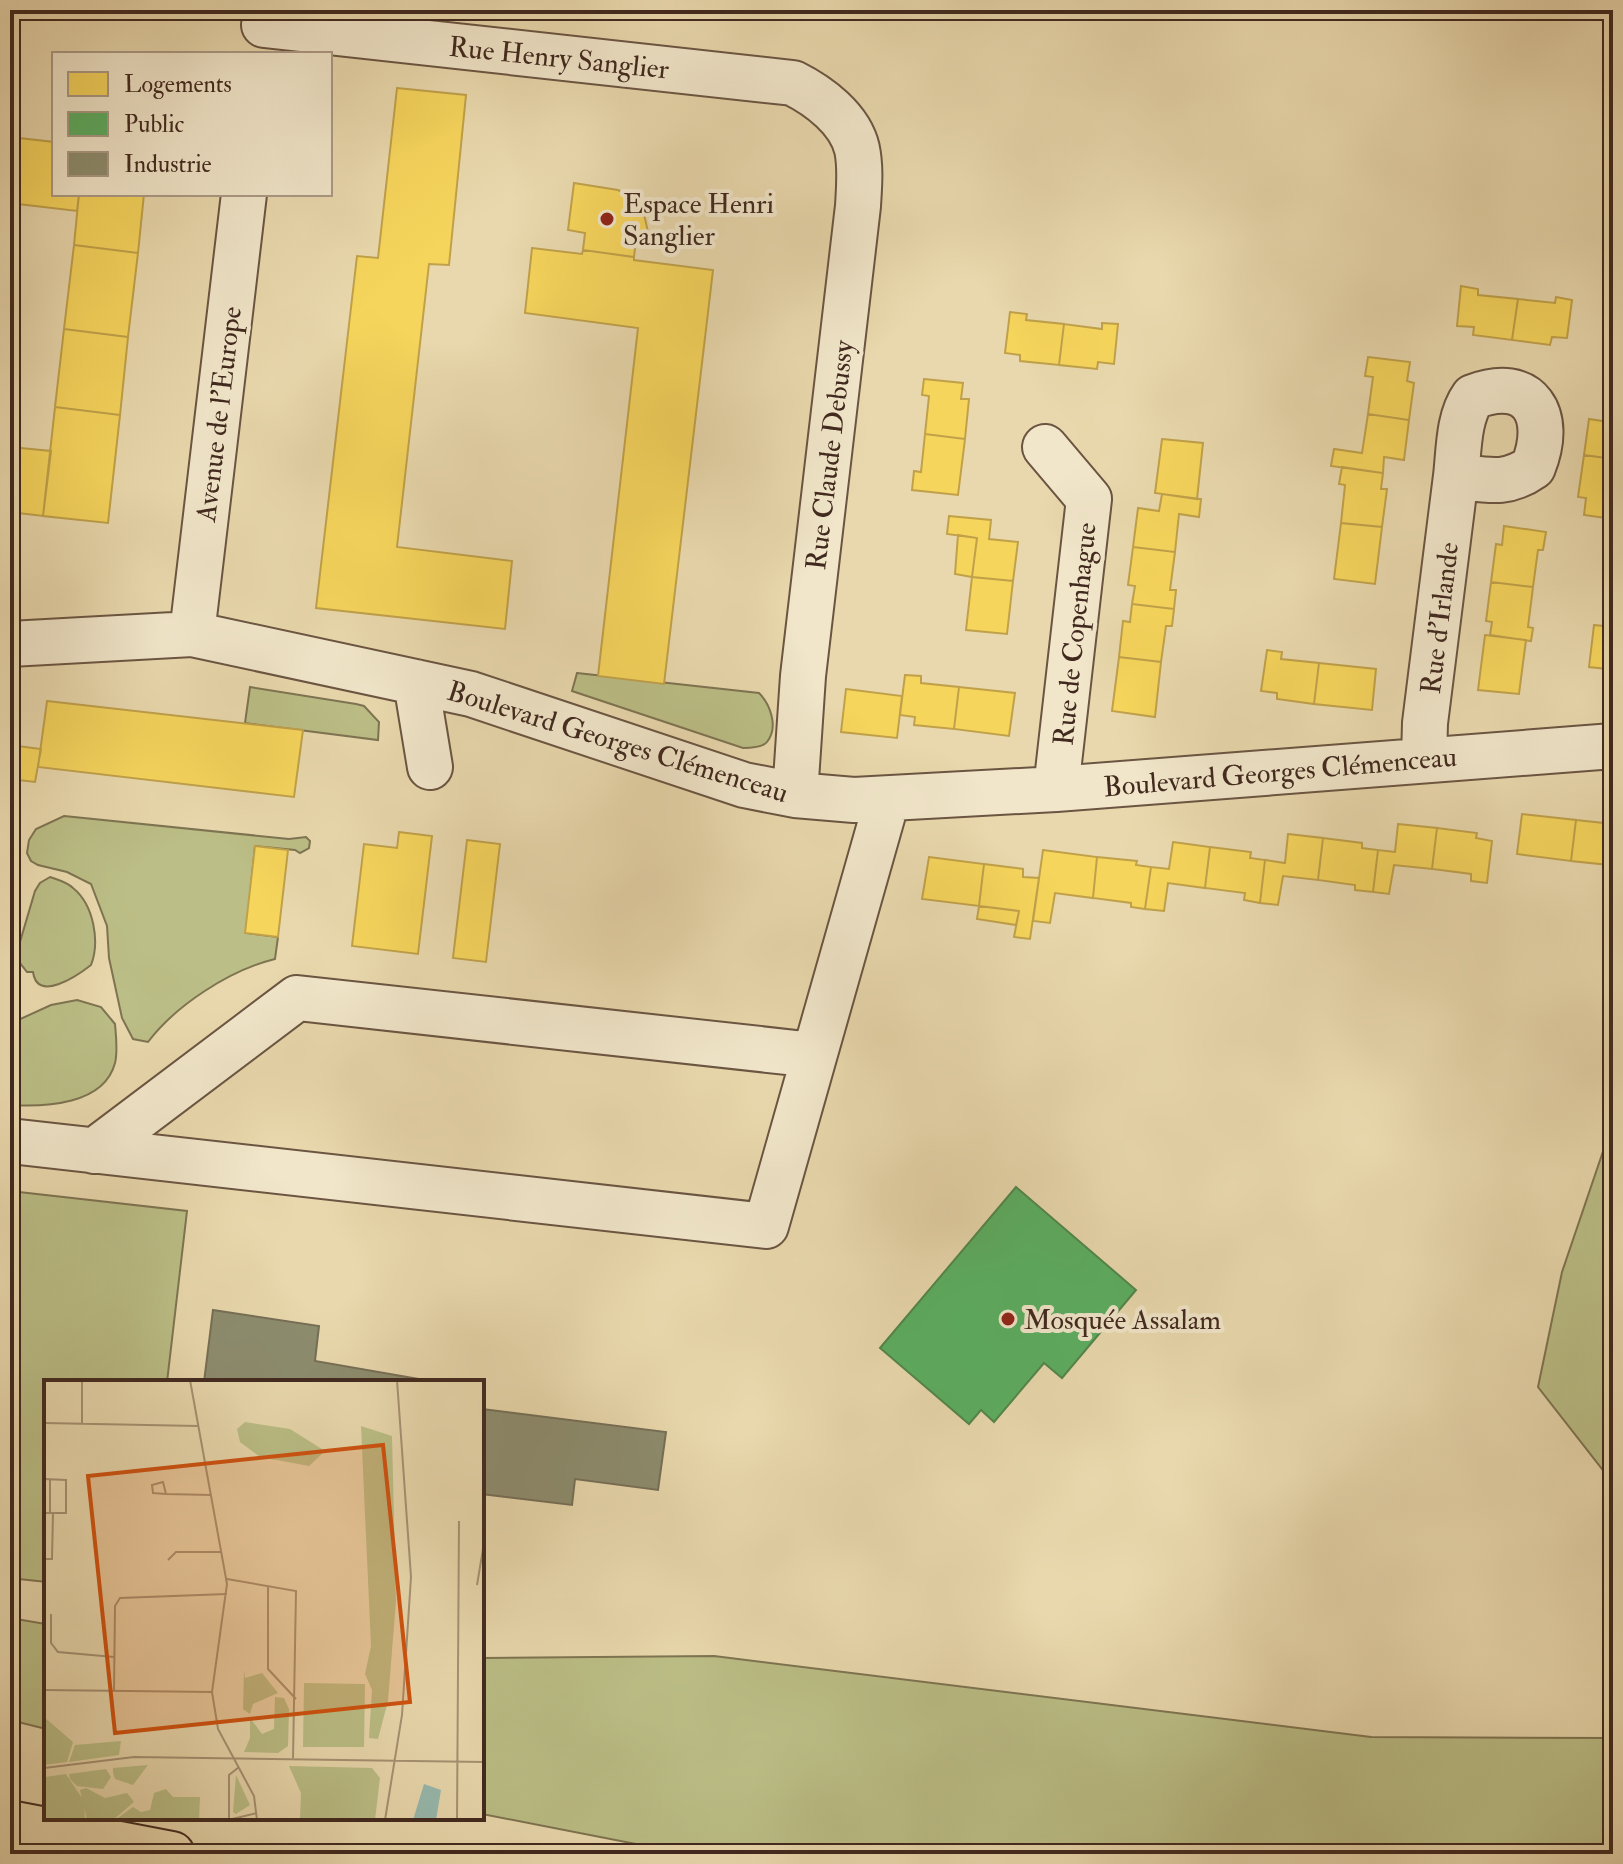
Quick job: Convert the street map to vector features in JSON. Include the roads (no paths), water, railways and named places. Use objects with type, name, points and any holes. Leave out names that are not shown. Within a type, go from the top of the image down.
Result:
[{"type":"main road","points":[[10,1823],[172,1854]]},
{"type":"street","name":"Rue Henry Sanglier","points":[[263,30],[478,29],[793,83],[813,93],[841,120]]},
{"type":"street","name":"Rue Claude Debussy","points":[[795,795],[787,675],[835,302],[860,174],[857,147],[841,120]]},
{"type":"street","name":"Avenue de l'Europe","points":[[192,634],[244,196]]},
{"type":"street","name":"Rue de Copenhague","points":[[1045,447],[1089,499],[1056,789]]},
{"type":"street","name":"Rue d'Irlande","points":[[1424,759],[1425,723],[1456,476]]},
{"type":"street","name":"Boulevard Georges Clémenceau","points":[[10,644],[192,634],[471,694],[744,785],[795,795],[854,800],[1056,789],[1613,746]]},
{"type":"street","points":[[416,682],[430,767]]},
{"type":"street","points":[[10,1141],[766,1226],[887,800]]},
{"type":"street","points":[[94,1151],[297,998],[814,1055]]},
{"type":"place","name":"Espace Henri Sanglier","points":[[607,219]]},
{"type":"place","name":"Mosquée Assalam","points":[[1008,1319]]}]
